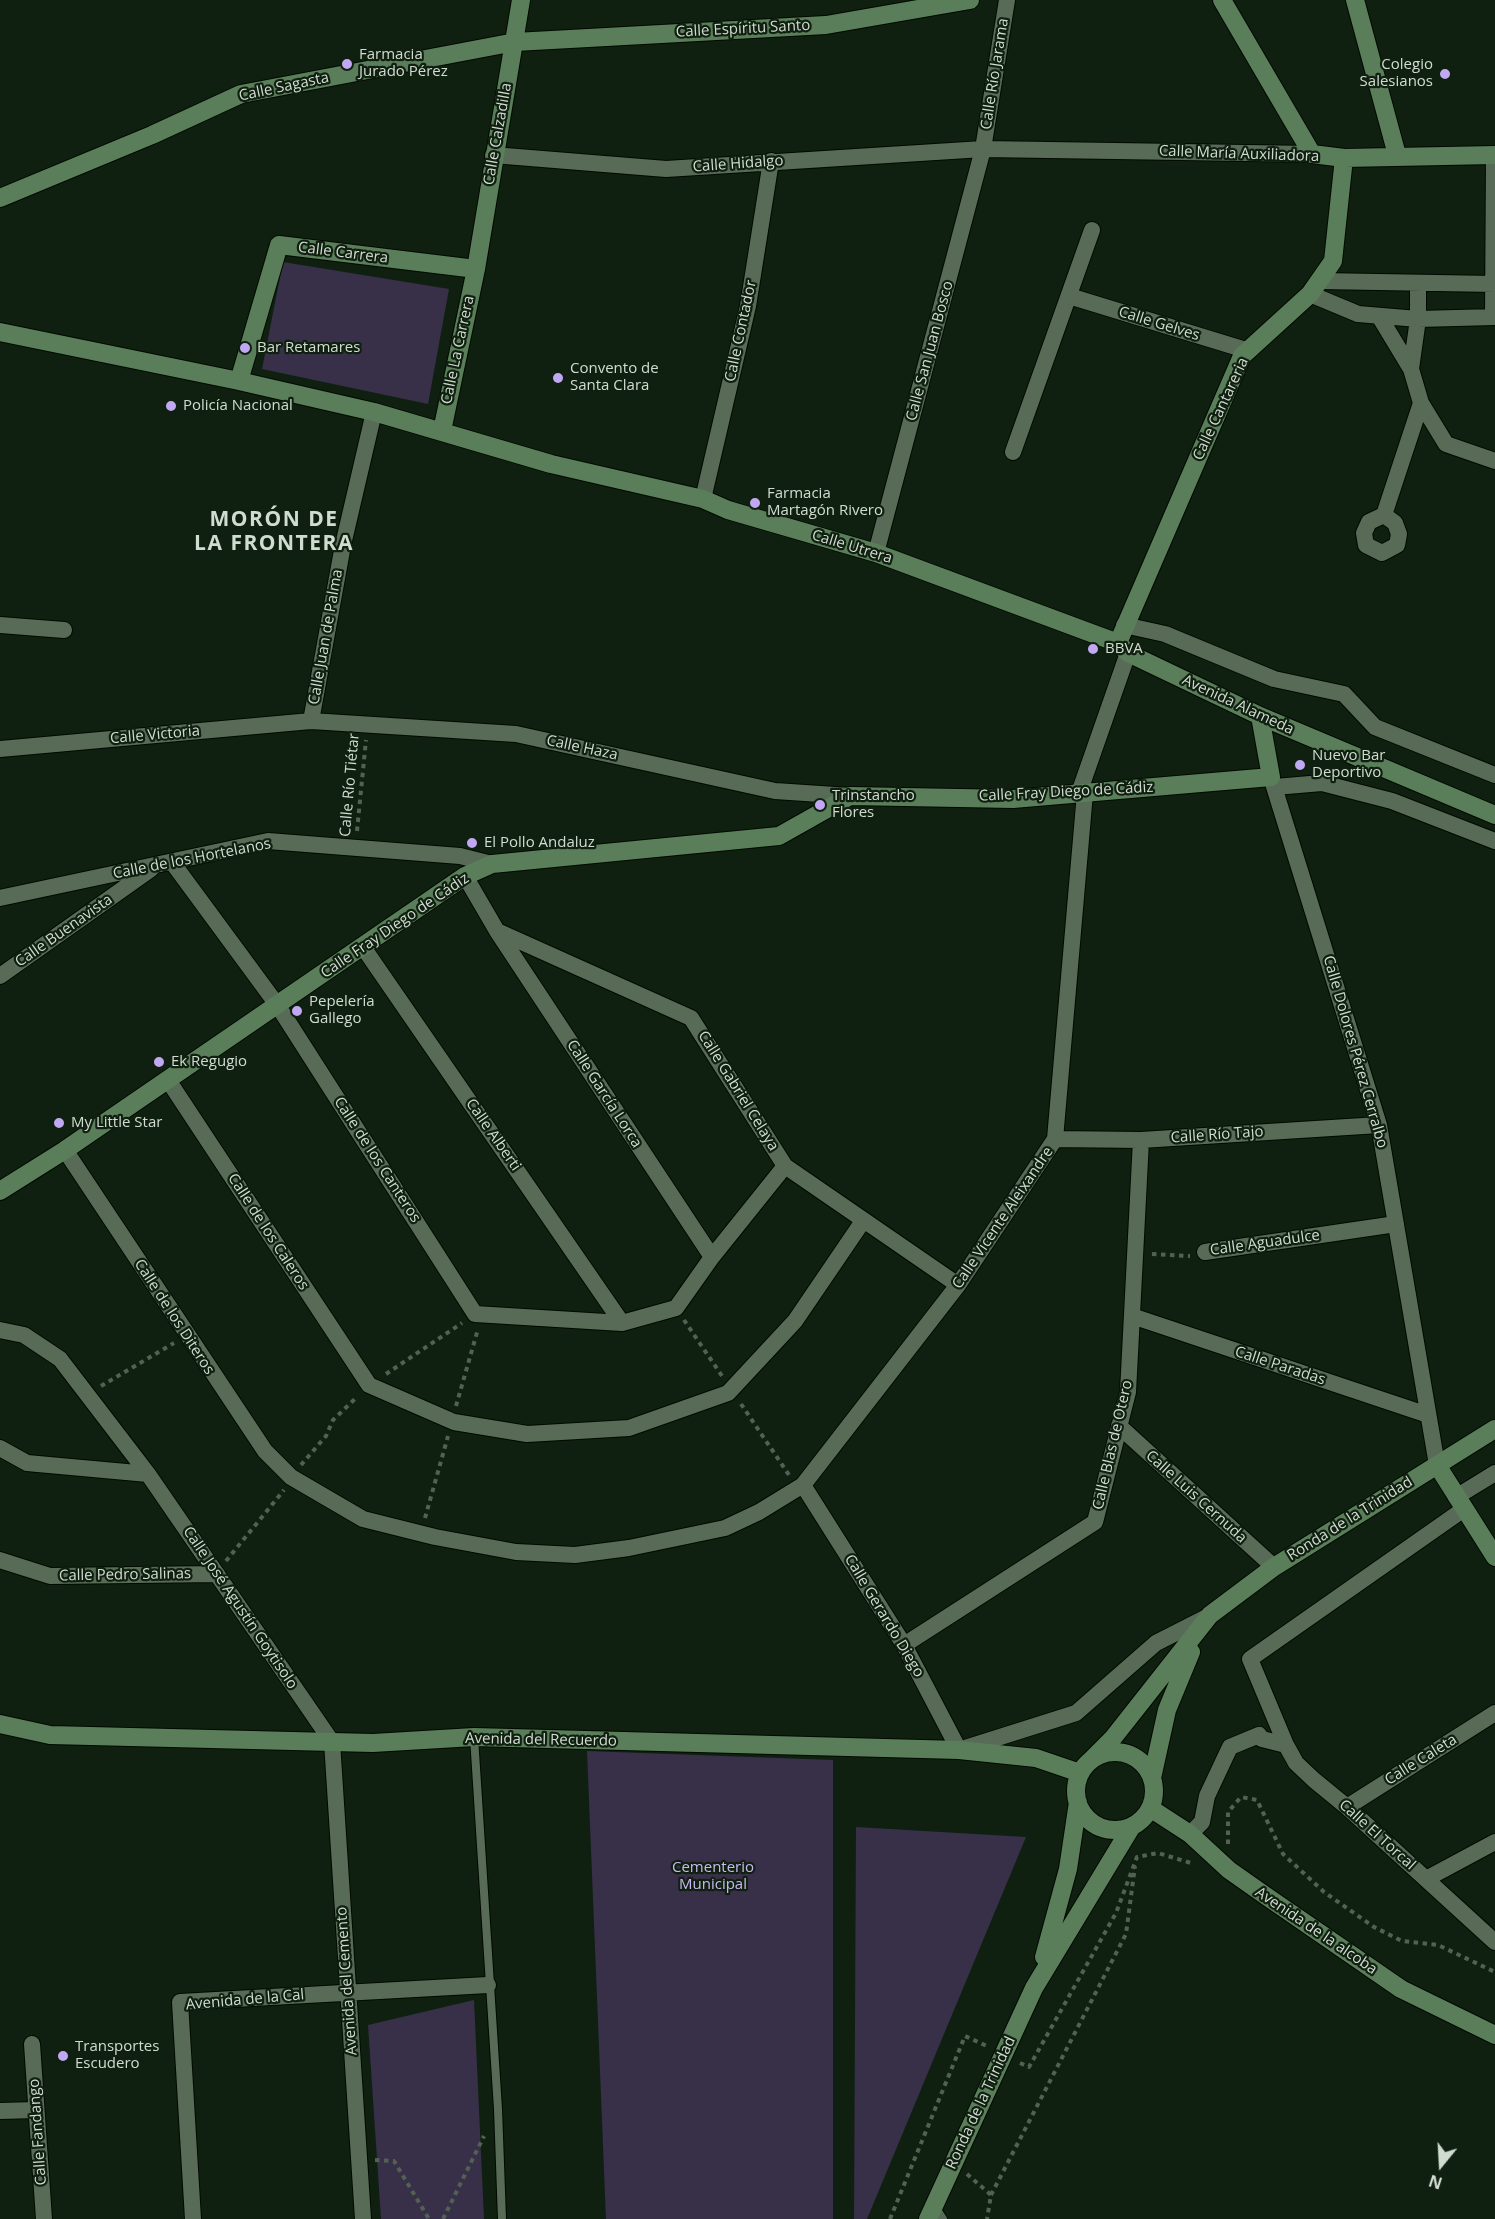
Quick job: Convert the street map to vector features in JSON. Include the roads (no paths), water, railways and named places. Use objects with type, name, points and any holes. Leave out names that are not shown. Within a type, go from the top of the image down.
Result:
[{"type":"street","name":"Calle Calzadilla","points":[[476,269],[493,155],[521,0]]},
{"type":"street","name":"Calle Espíritu Santo","points":[[515,42],[826,25],[970,0]]},
{"type":"street","name":"Calle Río Jarama","points":[[983,149],[1007,0]]},
{"type":"street","points":[[1222,0],[1312,154]]},
{"type":"street","points":[[1355,0],[1397,155]]},
{"type":"street","name":"Calle Sagasta","points":[[0,198],[152,135],[241,94],[515,42]]},
{"type":"street","name":"Calle María Auxiliadora","points":[[983,149],[1312,154],[1344,158],[1397,155],[1495,155]]},
{"type":"street","name":"Calle Hidalgo","points":[[493,155],[666,169],[983,149]]},
{"type":"street","name":"Calle San Juan Bosco","points":[[876,553],[983,149]]},
{"type":"street","points":[[1315,287],[1358,314],[1418,319],[1494,317],[1495,155]]},
{"type":"street","name":"Calle Cantareria","points":[[1123,648],[1124,625],[1242,356],[1315,287],[1333,261],[1344,158]]},
{"type":"street","name":"Calle Contador","points":[[703,499],[748,306],[771,161]]},
{"type":"street","points":[[1013,452],[1092,230]]},
{"type":"street","name":"Calle Carrera","points":[[239,381],[279,245],[476,269]]},
{"type":"street","name":"Calle La Carrera","points":[[442,431],[476,269]]},
{"type":"street","points":[[1411,369],[1418,319],[1418,284]]},
{"type":"street","points":[[1315,287],[1494,284]]},
{"type":"street","name":"Calle Gelves","points":[[1069,296],[1249,351]]},
{"type":"street","points":[[1379,316],[1411,369],[1421,403],[1446,444],[1495,461]]},
{"type":"street","points":[[0,332],[239,381],[374,412],[442,431]]},
{"type":"street","points":[[1384,515],[1421,403]]},
{"type":"street","name":"Calle Juan de Palma","points":[[311,721],[343,545],[374,412]]},
{"type":"street","name":"Calle Utrera","points":[[442,431],[551,464],[703,499],[728,510],[876,553],[1123,648]]},
{"type":"street","points":[[0,625],[64,630]]},
{"type":"street","points":[[1124,625],[1165,634],[1274,679],[1344,694],[1375,727],[1495,775]]},
{"type":"street","name":"Avenida Alameda","points":[[1123,648],[1260,716],[1495,815]]},
{"type":"street","name":"Calle Vicente Aleixandre","points":[[292,1478],[363,1519],[435,1537],[516,1552],[575,1555],[629,1548],[725,1528],[759,1512],[802,1485],[958,1285],[1055,1139],[1082,793],[1123,648]]},
{"type":"street","name":"Calle Dolores Pérez Cerralbo","points":[[1260,716],[1273,782],[1379,1125],[1437,1465]]},
{"type":"street","name":"Calle Haza","points":[[311,721],[516,734],[775,791],[850,796]]},
{"type":"street","name":"Calle Victoria","points":[[0,749],[311,721]]},
{"type":"street","points":[[1273,782],[1322,783],[1392,801],[1495,841]]},
{"type":"street","name":"Calle Fray Diego de Cádiz","points":[[0,1191],[65,1150],[278,1006],[465,876],[492,864],[779,836],[850,796],[1013,799],[1273,782]]},
{"type":"street","name":"Calle de los Hortelanos","points":[[0,898],[268,841],[460,856],[492,864]]},
{"type":"street","name":"Calle Buenavista","points":[[0,976],[165,864]]},
{"type":"street","name":"Calle de los Canteros","points":[[165,864],[278,1006],[475,1314],[622,1323]]},
{"type":"street","name":"Calle García Lorca","points":[[465,876],[497,931],[712,1257]]},
{"type":"street","name":"Calle Gabriel Celaya","points":[[497,931],[691,1018],[785,1166],[958,1285]]},
{"type":"street","name":"Calle Alberti","points":[[363,947],[622,1323]]},
{"type":"street","name":"Calle de los Caleros","points":[[168,1080],[369,1385],[454,1422],[527,1434],[629,1428],[728,1393],[795,1321],[863,1221]]},
{"type":"street","name":"Calle Río Tajo","points":[[1055,1139],[1141,1140],[1379,1125]]},
{"type":"street","name":"Calle Blas de Otero","points":[[904,1646],[1095,1522],[1128,1392],[1141,1140]]},
{"type":"street","name":"Calle de los Diteros","points":[[65,1150],[265,1451],[292,1478]]},
{"type":"street","points":[[622,1323],[676,1308],[712,1257],[785,1166]]},
{"type":"street","name":"Calle Aguadulce","points":[[1205,1252],[1396,1224]]},
{"type":"street","name":"Calle Paradas","points":[[1132,1316],[1428,1416]]},
{"type":"street","name":"Calle José Agustín Goytisolo","points":[[0,1330],[24,1335],[60,1359],[148,1474],[332,1742]]},
{"type":"street","name":"Calle Luis Cernuda","points":[[1119,1426],[1274,1567]]},
{"type":"street","name":"Ronda de la Trinidad","points":[[1085,1767],[1113,1738],[1210,1615],[1274,1567],[1495,1429]]},
{"type":"street","points":[[0,1448],[27,1462],[148,1474]]},
{"type":"street","points":[[1437,1465],[1495,1557]]},
{"type":"street","points":[[1460,1503],[1495,1473]]},
{"type":"street","name":"Calle Gerardo Diego","points":[[802,1485],[904,1646],[959,1750]]},
{"type":"street","name":"Calle El Torcal","points":[[1460,1503],[1250,1659],[1286,1745],[1296,1763],[1495,1942]]},
{"type":"street","name":"Calle Pedro Salinas","points":[[0,1560],[50,1576],[217,1574]]},
{"type":"street","points":[[959,1750],[1076,1713],[1156,1643],[1210,1615]]},
{"type":"street","name":"Ronda de la Trinidad","points":[[1152,1778],[1167,1710],[1182,1669],[1210,1615]]},
{"type":"street","name":"Calle Caleta","points":[[1347,1807],[1495,1713]]},
{"type":"street","name":"Avenida del Recuerdo","points":[[0,1724],[50,1735],[373,1743],[474,1737],[959,1750],[1036,1758],[1085,1767]]},
{"type":"street","points":[[1190,1834],[1202,1822],[1207,1796],[1230,1747],[1259,1735],[1262,1739],[1286,1745]]},
{"type":"street","name":"Avenida del Cemento","points":[[332,1742],[363,2219]]},
{"type":"street","points":[[1125,1753],[1146,1767],[1152,1778],[1154,1788],[1150,1808],[1131,1829],[1110,1830],[1099,1827],[1090,1821],[1077,1802],[1076,1792],[1085,1767],[1100,1755],[1125,1753]]},
{"type":"street","name":"Ronda de la Trinidad","points":[[1034,1988],[1068,1869],[1077,1802]]},
{"type":"street","name":"Avenida de la alcoba","points":[[1150,1808],[1190,1834],[1229,1870],[1401,1989],[1495,2035]]},
{"type":"street","name":"Ronda de la Trinidad","points":[[935,2214],[954,2162],[1034,1988],[1131,1829]]},
{"type":"street","points":[[1426,1879],[1495,1842]]},
{"type":"street","name":"Avenida de la Cal","points":[[194,2219],[180,2002],[488,1984]]},
{"type":"street","name":"Calle Fandango","points":[[32,2044],[44,2219]]},
{"type":"street","points":[[0,2111],[36,2110]]},
{"type":"lane","points":[[474,1737],[488,1984],[498,2109],[502,2219]]},
{"type":"place","name":"Farmacia Jurado Pérez","points":[[347,64]]},
{"type":"place","name":"Colegio Salesianos","points":[[1445,74]]},
{"type":"place","name":"Bar Retamares","points":[[245,348]]},
{"type":"place","name":"Convento de Santa Clara","points":[[558,378]]},
{"type":"place","name":"Policía Nacional","points":[[171,406]]},
{"type":"place","name":"Farmacia Martagón Rivero","points":[[755,503]]},
{"type":"place","name":"BBVA","points":[[1093,649]]},
{"type":"place","name":"Nuevo Bar Deportivo","points":[[1300,765]]},
{"type":"place","name":"Trinstancho Flores","points":[[820,805]]},
{"type":"place","name":"El Pollo Andaluz","points":[[472,843]]},
{"type":"place","name":"Pepelería Gallego","points":[[297,1011]]},
{"type":"place","name":"Ek Regugio","points":[[159,1062]]},
{"type":"place","name":"My Little Star","points":[[59,1123]]},
{"type":"place","name":"Transportes Escudero","points":[[63,2056]]},
{"type":"district","name":"MORÓN DE LA FRONTERA","points":[[274,532]]},
{"type":"park label","name":"Cementerio Municipal","points":[[713,1876]]}]
